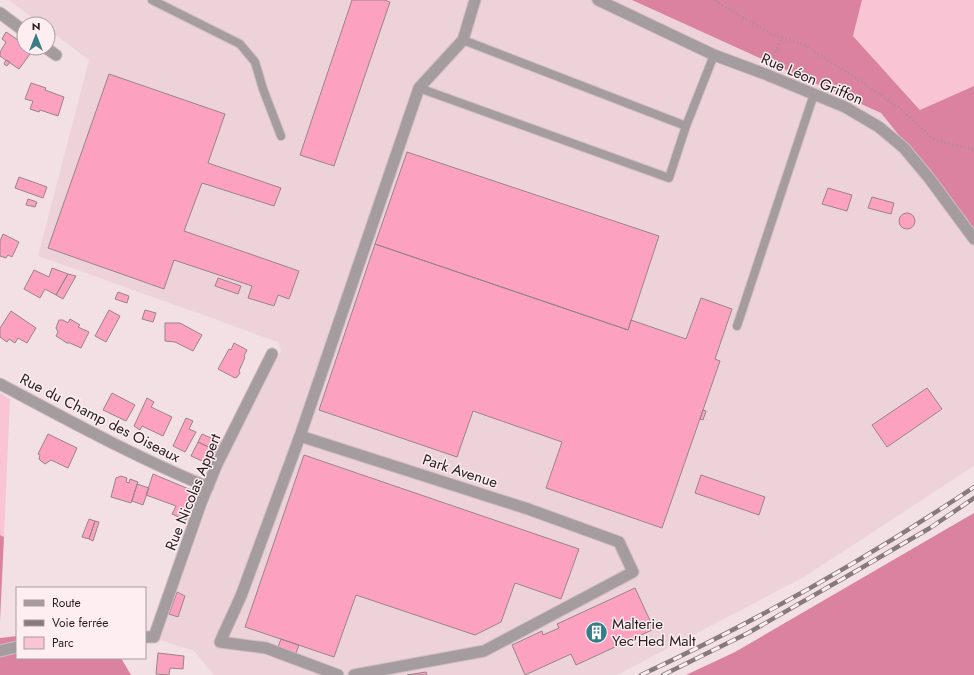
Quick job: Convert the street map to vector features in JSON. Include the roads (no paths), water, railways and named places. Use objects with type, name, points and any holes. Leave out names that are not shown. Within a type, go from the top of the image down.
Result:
[{"type":"street","points":[[338,675],[266,648],[220,642],[241,596],[300,436],[419,88],[462,40],[475,0]]},
{"type":"street","name":"Rue Léon Griffon","points":[[598,0],[714,55],[845,107],[879,127],[904,148],[929,178],[974,239]]},
{"type":"street","points":[[0,13],[16,25]]},
{"type":"street","name":"Rue Nicolas Appert","points":[[146,637],[154,637],[217,464],[272,354]]},
{"type":"street","name":"Rue du Champ des Oiseaux","points":[[0,384],[82,427],[183,477],[208,487]]},
{"type":"street","name":"Park Avenue","points":[[300,436],[528,509],[619,542],[633,572],[484,651],[354,675]]},
{"type":"street","points":[[0,651],[16,647]]},
{"type":"lane","points":[[152,0],[240,44],[255,62],[280,136]]},
{"type":"lane","points":[[462,40],[686,126]]},
{"type":"lane","points":[[419,88],[669,178],[686,126],[714,55]]},
{"type":"lane","points":[[737,326],[814,94]]},
{"type":"railway","points":[[641,675],[769,611],[894,539],[974,487]]},
{"type":"railway","points":[[663,675],[748,633],[930,528],[974,498]]},
{"type":"place","name":"Malterie Yec'Hed Malt","points":[[596,633]]}]
